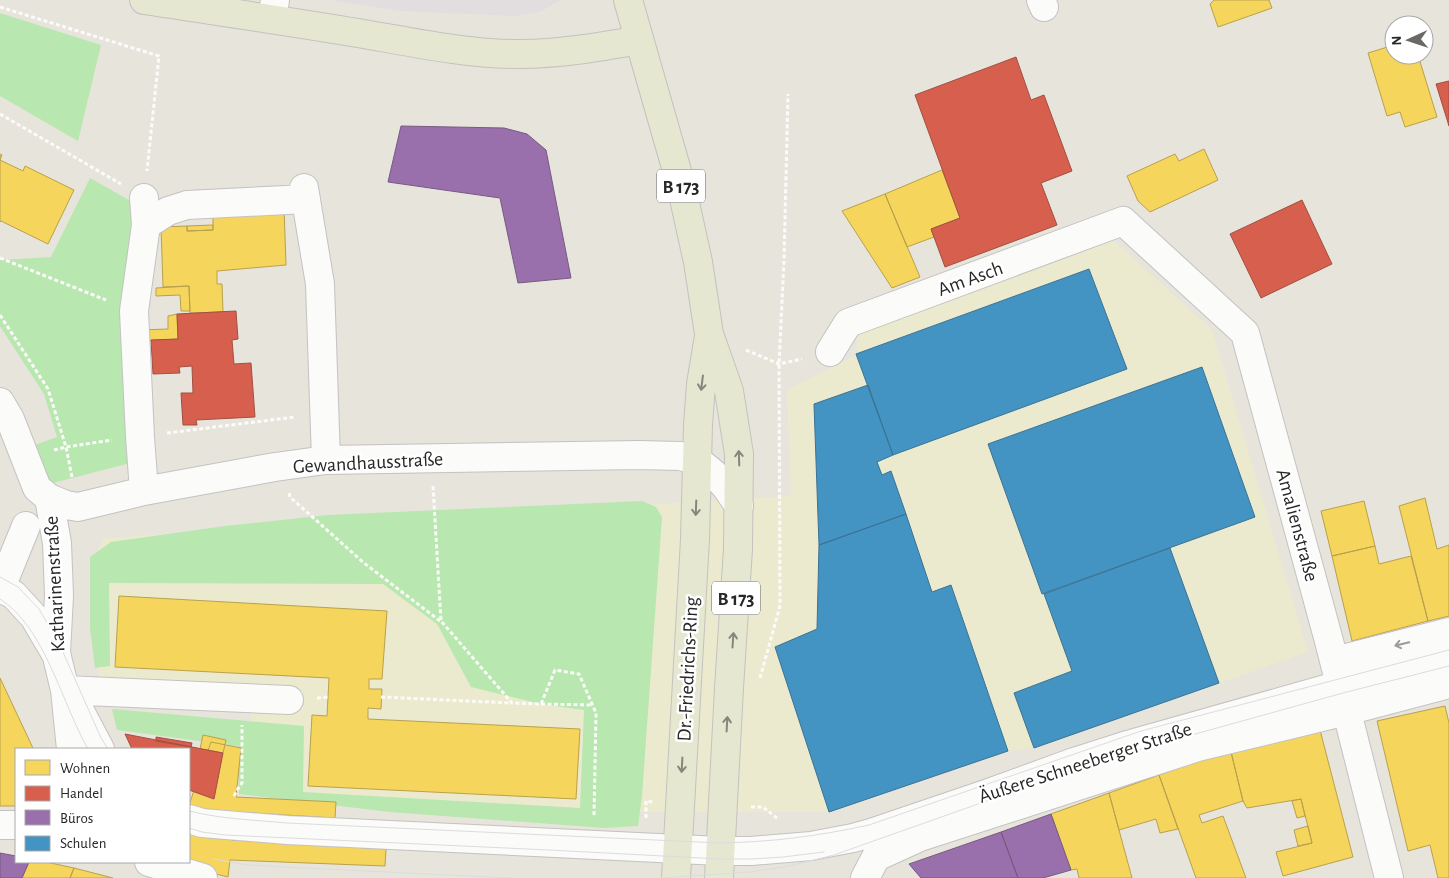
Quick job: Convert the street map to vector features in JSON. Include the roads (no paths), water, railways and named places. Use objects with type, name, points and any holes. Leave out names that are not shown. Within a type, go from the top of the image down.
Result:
[{"type":"main road","points":[[144,0],[273,9],[438,46],[497,53],[560,52],[597,48],[640,40]]},
{"type":"main road","name":"B 173","points":[[628,0],[640,40]]},
{"type":"main road","name":"Dr.-Friedrichs-Ring","points":[[640,40],[680,185],[698,262],[709,334],[729,391],[739,454],[738,549],[719,878]]},
{"type":"main road","name":"Dr.-Friedrichs-Ring","points":[[676,878],[695,539],[701,384],[709,334]]},
{"type":"street","points":[[146,225],[168,211],[187,206],[305,194],[320,284],[326,460]]},
{"type":"street","points":[[144,198],[146,225],[134,311],[144,491]]},
{"type":"street","name":"Am Asch","points":[[830,352],[848,323],[1123,221]]},
{"type":"street","name":"Amalienstraße","points":[[1123,221],[1245,333],[1337,673],[1389,878]]},
{"type":"street","name":"Katharinenstraße","points":[[0,402],[10,419],[37,488],[49,498],[57,543],[59,596],[56,653],[69,690],[71,748]]},
{"type":"street","name":"Gewandhausstraße","points":[[49,498],[66,505],[78,507],[144,491],[275,467],[326,460],[638,454],[680,456],[697,460]]},
{"type":"street","points":[[697,460],[726,487],[739,506]]},
{"type":"street","points":[[49,498],[26,526],[4,590],[34,617],[56,653]]},
{"type":"street","points":[[0,535],[26,526]]},
{"type":"street","name":"Äußere Schneeberger Straße","points":[[190,819],[210,824],[287,830],[720,851],[751,851],[811,846],[862,835],[986,794],[1074,762],[1337,673],[1449,632]]},
{"type":"street","name":"Äußere Schneeberger Straße","points":[[1337,673],[1449,657]]},
{"type":"street","name":"Äußere Schneeberger Straße","points":[[871,868],[920,837],[1198,747],[1449,684]]},
{"type":"street","points":[[99,748],[69,690],[289,700]]},
{"type":"street","points":[[0,825],[15,825]]},
{"type":"street","points":[[152,863],[203,878]]},
{"type":"tram line","points":[[0,577],[18,587],[39,609],[59,643],[101,738],[107,748]]},
{"type":"tram line","points":[[0,599],[16,612],[41,647],[88,748]]},
{"type":"tram line","points":[[190,811],[225,818],[287,823],[720,843],[795,838],[869,825],[1141,731],[1449,650]]},
{"type":"tram line","points":[[659,878],[750,872],[789,866],[834,855],[1077,769],[1145,748],[1343,693],[1449,666]]},
{"type":"tram line","points":[[190,828],[225,835],[720,859],[783,857],[824,852]]},
{"type":"tram line","points":[[213,859],[248,865],[510,878]]}]
